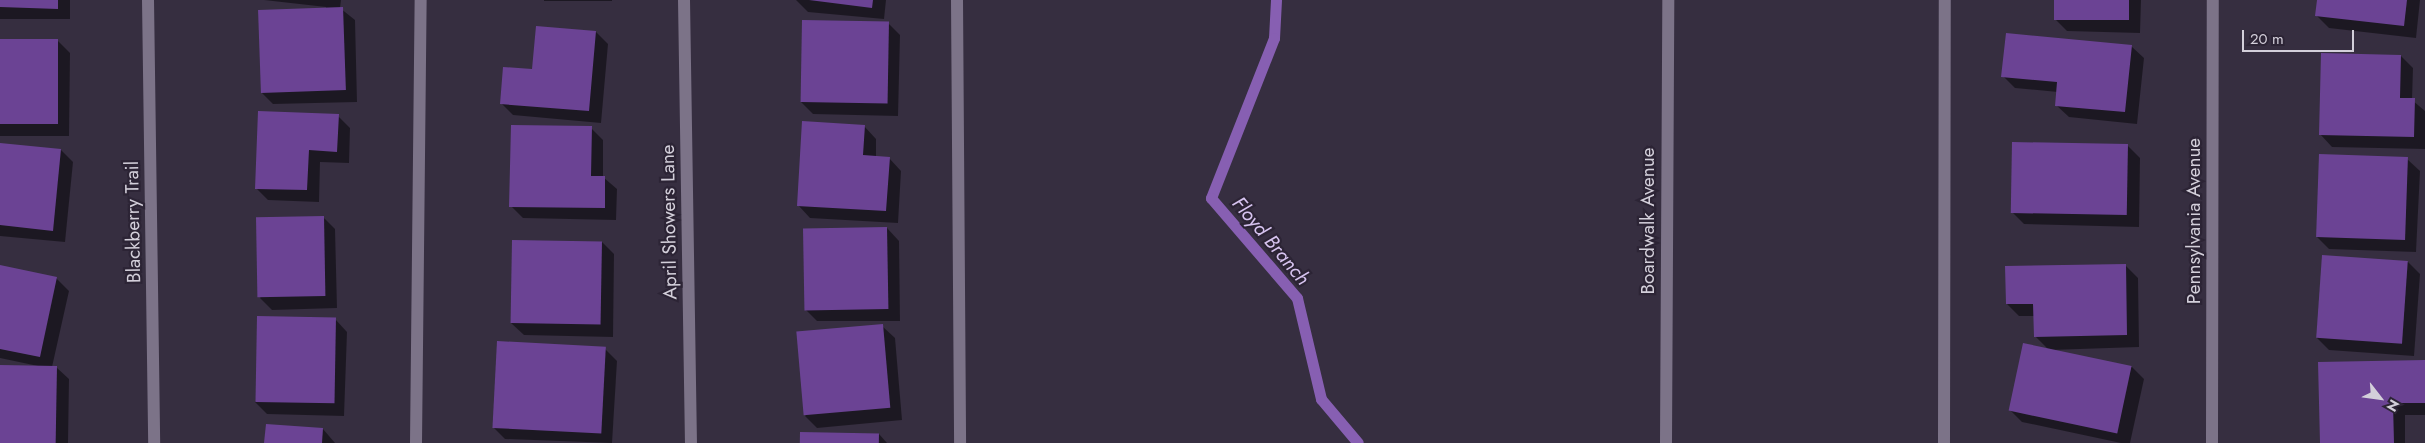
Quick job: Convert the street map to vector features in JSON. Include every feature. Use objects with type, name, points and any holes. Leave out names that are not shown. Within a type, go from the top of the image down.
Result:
[{"type":"street","name":"Blackberry Trail","points":[[148,0],[154,443]]},
{"type":"street","points":[[416,443],[421,0]]},
{"type":"street","name":"April Showers Lane","points":[[684,0],[691,443]]},
{"type":"street","points":[[957,0],[960,443]]},
{"type":"street","name":"Boardwalk Avenue","points":[[1666,443],[1668,0]]},
{"type":"street","points":[[1944,443],[1945,0]]},
{"type":"street","name":"Pennsylvania Avenue","points":[[2212,443],[2213,0]]},
{"type":"building","points":[[0,0],[58,0],[58,9],[0,7]]},
{"type":"building","points":[[809,0],[873,0],[872,8]]},
{"type":"building","points":[[2054,0],[2129,0],[2129,20],[2054,20]]},
{"type":"building","points":[[2317,0],[2407,0],[2404,26],[2315,16]]},
{"type":"building","points":[[343,7],[346,90],[261,93],[258,10]]},
{"type":"building","points":[[802,20],[889,22],[888,104],[801,102]]},
{"type":"building","points":[[536,26],[596,31],[589,111],[500,104],[503,67],[532,69]]},
{"type":"building","points":[[2006,33],[2132,45],[2125,112],[2055,106],[2057,82],[2001,77]]},
{"type":"building","points":[[0,39],[58,39],[58,124],[0,124]]},
{"type":"building","points":[[2321,53],[2401,55],[2400,98],[2415,98],[2414,137],[2319,135]]},
{"type":"building","points":[[258,111],[339,114],[337,152],[309,150],[307,190],[255,189]]},
{"type":"building","points":[[802,121],[865,125],[863,155],[890,157],[886,211],[797,206]]},
{"type":"building","points":[[511,125],[592,126],[591,176],[605,176],[605,208],[509,207]]},
{"type":"building","points":[[2012,142],[2128,144],[2127,215],[2011,213]]},
{"type":"building","points":[[0,143],[61,149],[53,231],[0,225]]},
{"type":"building","points":[[2319,154],[2408,157],[2405,240],[2316,237]]},
{"type":"building","points":[[324,216],[325,296],[257,297],[256,217]]},
{"type":"building","points":[[887,227],[888,309],[804,310],[803,228]]},
{"type":"building","points":[[512,240],[602,242],[601,325],[511,323]]},
{"type":"building","points":[[2322,255],[2408,261],[2402,344],[2316,338]]},
{"type":"building","points":[[2126,264],[2127,335],[2034,337],[2033,304],[2006,304],[2005,266]]},
{"type":"building","points":[[0,265],[57,277],[40,357],[0,349]]},
{"type":"building","points":[[257,316],[336,317],[334,403],[255,402]]},
{"type":"building","points":[[883,324],[890,408],[804,415],[796,332]]},
{"type":"building","points":[[497,341],[606,347],[601,434],[492,428]]},
{"type":"building","points":[[2023,343],[2132,366],[2117,434],[2009,410]]},
{"type":"building","points":[[2425,360],[2425,403],[2393,403],[2394,443],[2320,443],[2318,362]]},
{"type":"building","points":[[0,365],[57,366],[56,443],[0,443]]},
{"type":"building","points":[[266,424],[323,428],[322,443],[264,443]]},
{"type":"building","points":[[800,432],[879,433],[879,443],[800,443]]},
{"type":"waterway","name":"Floyd Branch","points":[[1276,0],[1274,38],[1211,198],[1297,298],[1321,399],[1358,443]]}]
